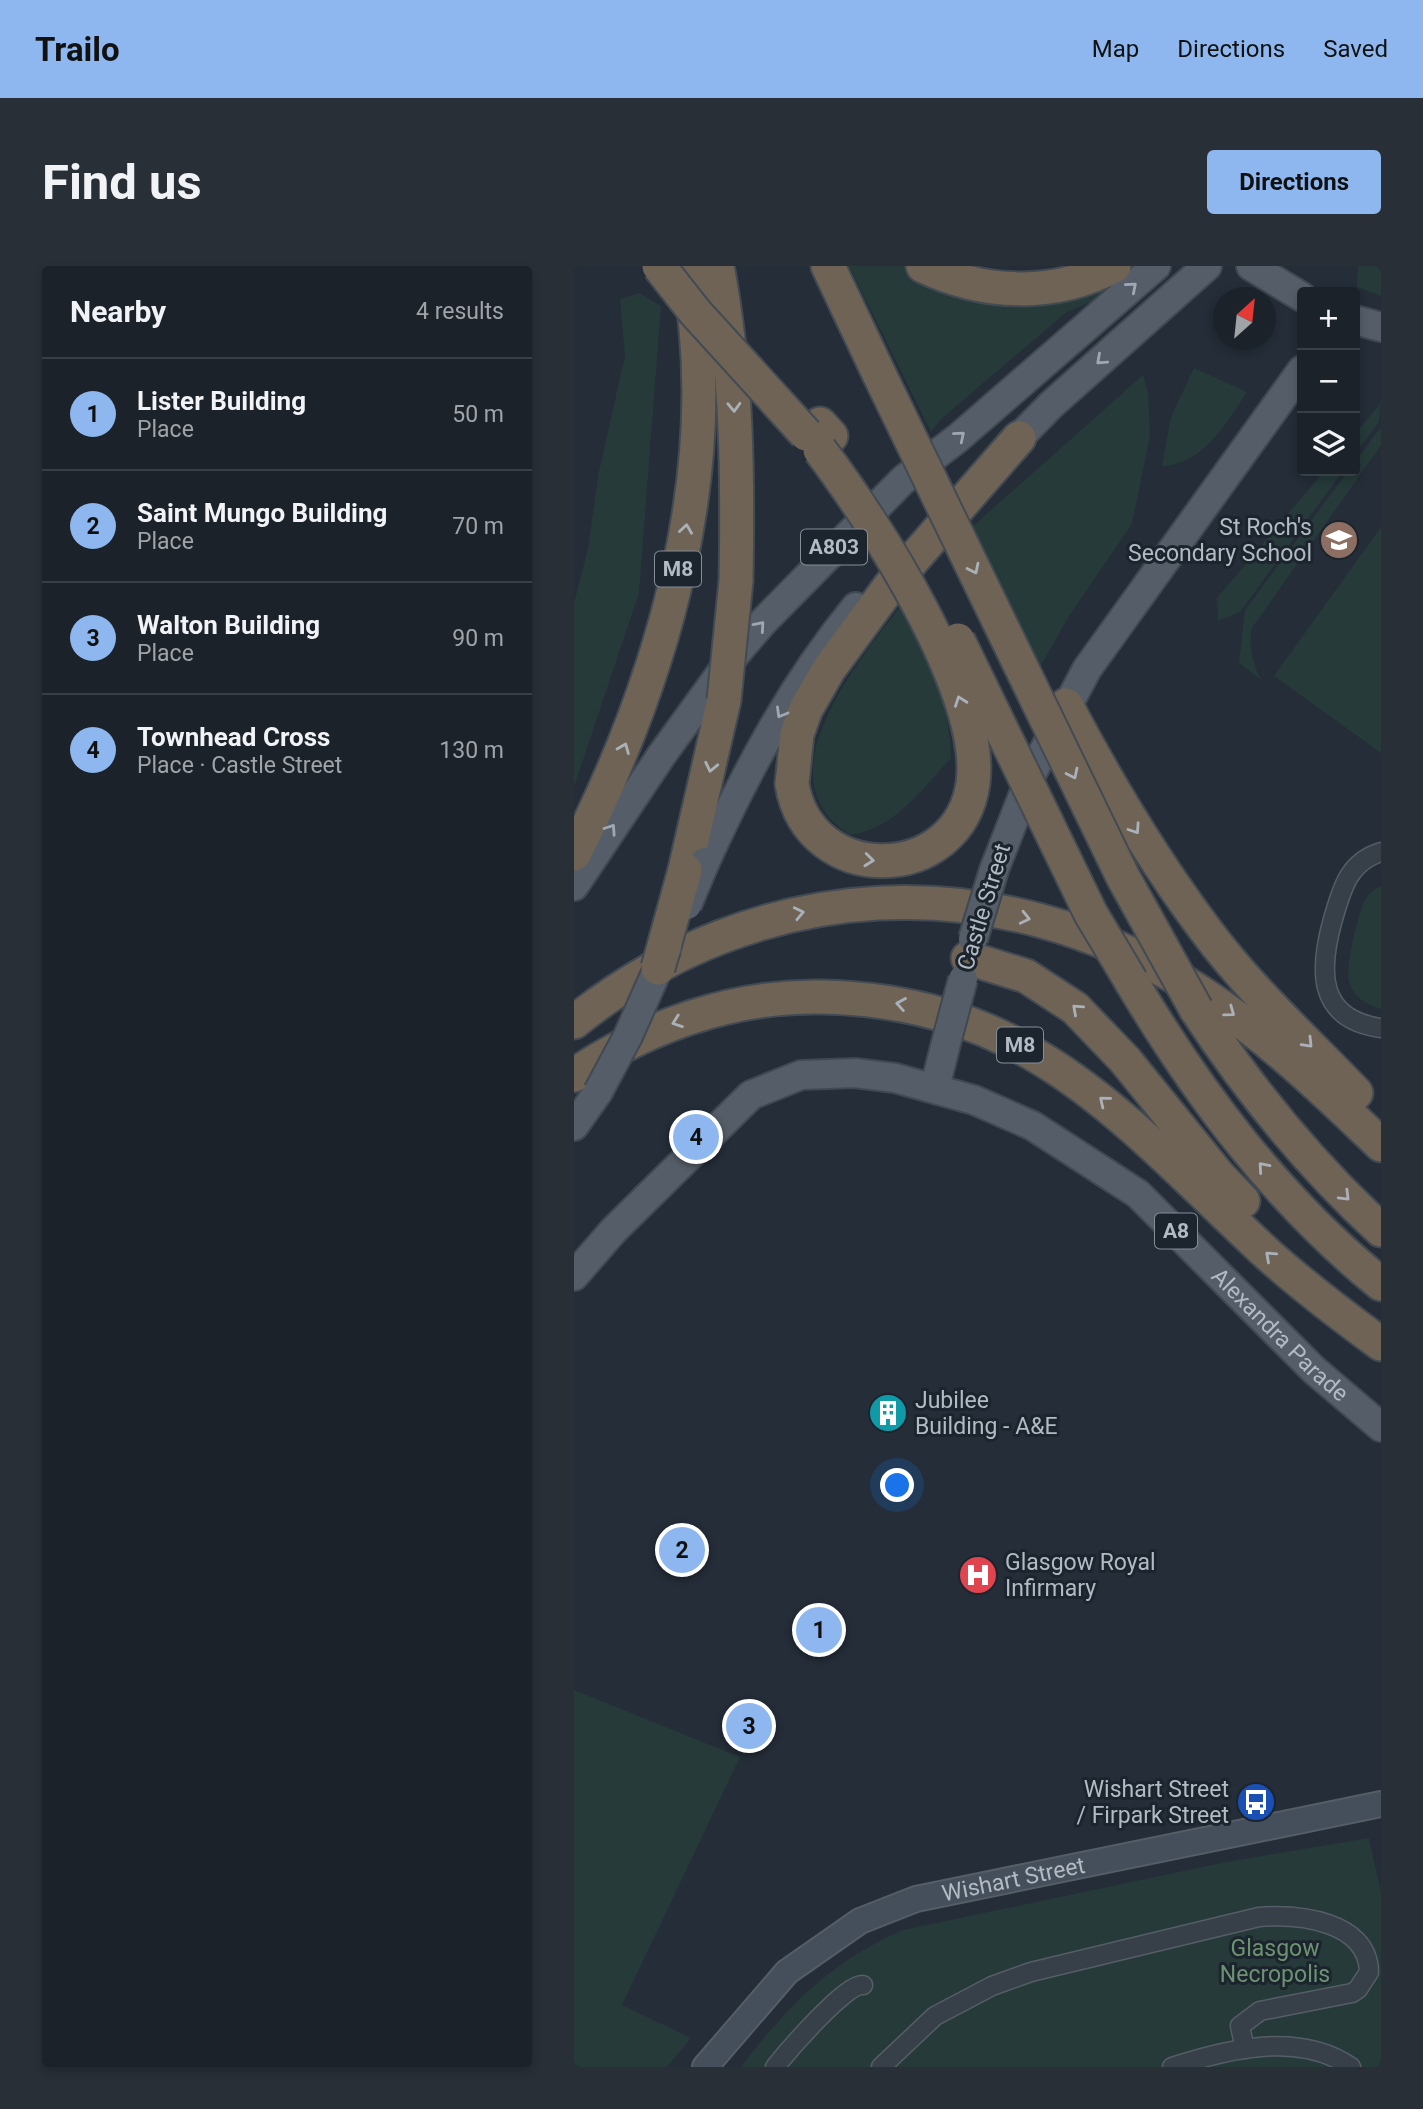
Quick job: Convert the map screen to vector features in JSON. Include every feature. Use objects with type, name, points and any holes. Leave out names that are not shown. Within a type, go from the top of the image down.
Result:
[{"type":"highway","points":[[659,266],[695,312],[819,436],[882,538],[937,645],[965,716],[973,752],[973,784],[962,815],[944,838],[906,858],[874,862],[850,857],[819,838],[803,819],[792,784],[797,734],[812,697],[829,669],[890,586],[1019,438]]},
{"type":"highway","points":[[674,266],[891,517],[941,605],[1091,914],[1169,1045],[1235,1135],[1309,1218],[1381,1284]]},
{"type":"highway","name":"M8","points":[[574,854],[607,788],[645,694],[683,550],[694,467],[697,410],[697,340],[687,266]]},
{"type":"highway","points":[[659,968],[695,866],[724,700],[736,581],[738,502],[733,381],[717,266]]},
{"type":"highway","points":[[828,266],[1123,877],[1196,1009],[1282,1128],[1381,1230]]},
{"type":"highway","points":[[923,266],[968,283],[1020,289],[1062,285],[1114,266]]},
{"type":"highway","points":[[1066,705],[1128,819],[1205,930],[1261,995],[1381,1118]]},
{"type":"highway","points":[[574,1022],[640,974],[702,942],[750,925],[803,911],[856,904],[911,903],[987,910],[1043,922],[1103,943],[1193,988],[1276,1048],[1381,1145]]},
{"type":"highway","points":[[968,958],[1026,976],[1076,1008],[1125,1060],[1217,1175],[1310,1263],[1381,1317]]},
{"type":"highway","name":"M8","points":[[586,1083],[653,1031],[701,1013],[755,1002],[810,997],[864,1000],[914,1007],[968,1021],[1040,1056],[1106,1102],[1283,1268],[1381,1344]]},
{"type":"main road","name":"A803","points":[[574,886],[704,696],[771,614],[903,480],[958,438],[1156,266]]},
{"type":"main road","name":"A803","points":[[695,866],[796,686],[831,638],[899,556],[1051,405],[1207,266]]},
{"type":"main road","points":[[1251,266],[1297,294]]},
{"type":"main road","points":[[1360,321],[1381,327]]},
{"type":"main road","name":"Castle Street","points":[[934,1087],[994,870],[1032,772],[1066,705],[1123,616],[1297,377]]},
{"type":"main road","points":[[574,1126],[586,1083],[628,1036],[659,968]]},
{"type":"main road","name":"A8","points":[[574,1276],[613,1231],[751,1095],[801,1075],[855,1073],[895,1077],[934,1087]]},
{"type":"main road","name":"Alexandra Parade","points":[[934,1087],[1033,1125],[1138,1194],[1314,1370],[1381,1427]]},
{"type":"street","points":[[1381,852],[1360,861],[1347,877],[1323,958],[1326,989],[1333,1002],[1355,1022],[1381,1028]]},
{"type":"street","name":"Wishart Street","points":[[705,2067],[788,1972],[860,1922],[916,1899],[1381,1804]]},
{"type":"street","points":[[881,2067],[948,2008],[992,1986],[1044,1969],[1259,1917],[1288,1917],[1316,1922],[1350,1935],[1362,1945],[1369,1972],[1358,1989],[1352,1993],[1254,2014],[1240,2026],[1245,2049]]},
{"type":"street","points":[[775,2067],[822,2015],[854,1986],[863,1985]]},
{"type":"street","points":[[1172,2067],[1245,2049],[1293,2047],[1322,2053],[1351,2067]]},
{"type":"green space","points":[[849,266],[907,266],[936,281],[1133,266],[1125,273],[1126,276],[1098,299],[1067,312],[941,419],[931,432]]},
{"type":"green space","points":[[1358,266],[1381,266],[1381,296],[1357,287]]},
{"type":"green space","points":[[639,293],[661,306],[639,593],[574,787],[574,603],[588,549],[598,476],[625,356],[620,299]]},
{"type":"green space","points":[[1194,368],[1247,392],[1222,429],[1201,450],[1189,459],[1162,466],[1171,417]]},
{"type":"green space","points":[[1143,375],[1148,393],[1150,436],[1132,524],[1069,616],[1039,669],[972,527]]},
{"type":"green space","points":[[1381,403],[1379,422],[1360,447],[1360,428]]},
{"type":"green space","points":[[1381,427],[1381,445],[1360,475],[1360,455]]},
{"type":"green space","points":[[1320,476],[1339,476],[1240,612],[1218,621],[1217,598]]},
{"type":"green space","points":[[1344,476],[1359,476],[1252,628],[1252,655],[1262,680],[1239,663],[1245,610]]},
{"type":"green space","points":[[1381,527],[1381,753],[1274,676]]},
{"type":"green space","points":[[900,607],[907,608],[936,682],[947,719],[951,758],[895,816],[867,831],[851,835],[825,812],[814,784],[815,754],[825,722],[841,690]]},
{"type":"green space","points":[[1381,886],[1381,1009],[1357,996],[1351,987],[1348,974],[1362,907],[1370,893]]},
{"type":"green space","points":[[574,1690],[740,1757],[622,2005],[691,2038],[667,2067],[574,2067]]},
{"type":"green space","name":"Glasgow Necropolis","points":[[1369,1838],[1381,1893],[1381,2067],[741,2067],[776,2024],[812,1987],[854,1956],[903,1930],[1226,1862]]},
{"type":"place","name":"St Roch's Secondary School","points":[[1339,540]]},
{"type":"place","name":"Townhead Cross","points":[[696,1137]]},
{"type":"place","name":"Jubilee Building - A&E","points":[[888,1413]]},
{"type":"place","name":"Saint Mungo Building","points":[[682,1550]]},
{"type":"place","name":"Glasgow Royal Infirmary","points":[[978,1575]]},
{"type":"place","name":"Lister Building","points":[[819,1630]]},
{"type":"place","name":"Walton Building","points":[[749,1726]]},
{"type":"place","name":"Wishart Street / Firpark Street","points":[[1256,1802]]}]
